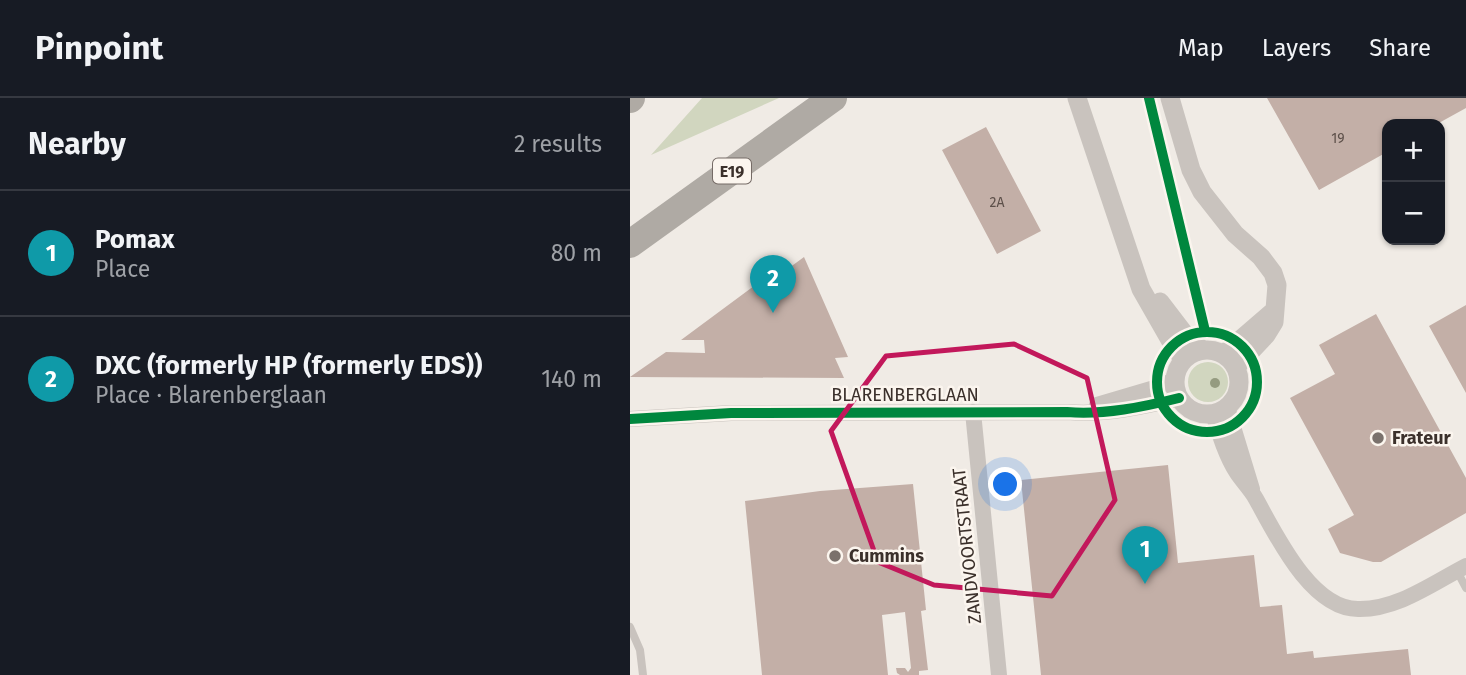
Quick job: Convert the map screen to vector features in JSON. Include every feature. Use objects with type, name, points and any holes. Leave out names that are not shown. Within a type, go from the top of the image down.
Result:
[{"type":"highway","name":"E19","points":[[630,244],[834,98]]},
{"type":"street","points":[[1077,98],[1141,289],[1179,356],[1184,359]]},
{"type":"street","points":[[1170,98],[1191,170],[1202,192],[1217,213],[1261,257],[1273,273],[1277,285],[1274,322],[1266,335],[1230,360]]},
{"type":"street","points":[[1132,260],[1186,336],[1202,350]]},
{"type":"street","points":[[1202,350],[1213,350],[1230,360],[1239,375],[1238,393],[1220,410],[1194,411],[1177,389],[1177,369],[1184,359],[1202,350]]},
{"type":"street","name":"BLARENBERGLAAN","points":[[630,419],[731,412],[1068,412],[1158,387],[1177,389]]},
{"type":"street","points":[[1220,410],[1248,471],[1254,495],[1287,553],[1317,590],[1334,603],[1354,609],[1379,608],[1461,568]]},
{"type":"street","name":"ZANDVOORTSTRAAT","points":[[973,412],[999,675]]},
{"type":"lane","points":[[1461,568],[1466,588]]},
{"type":"lane","points":[[630,627],[640,649],[643,675]]},
{"type":"highlighted area","points":[[1014,344],[1087,378],[1115,500],[1052,596],[934,585],[878,562],[831,431],[886,356]]},
{"type":"green space","points":[[702,98],[779,98],[651,155]]},
{"type":"green space","points":[[1208,362],[1222,368],[1228,382],[1222,396],[1208,402],[1194,396],[1188,382],[1194,368]]},
{"type":"building","points":[[1267,98],[1466,98],[1466,108],[1445,120],[1382,119],[1382,155],[1319,190]]},
{"type":"building","points":[[986,127],[1041,231],[997,254],[942,150]]},
{"type":"building","points":[[804,257],[848,357],[835,358],[844,378],[630,377],[666,352],[705,353],[704,340],[681,340],[758,283],[763,287]]},
{"type":"building","points":[[1466,305],[1466,393],[1429,326]]},
{"type":"building","name":"Frateur","points":[[1376,314],[1466,478],[1466,513],[1381,562],[1340,553],[1328,529],[1354,515],[1290,398],[1335,374],[1319,345]]},
{"type":"building","points":[[1168,465],[1178,563],[1254,555],[1260,607],[1282,605],[1287,654],[1313,651],[1314,658],[1408,649],[1411,675],[1041,675],[1021,480]]},
{"type":"building","name":"Cummins","points":[[913,484],[926,610],[921,611],[928,670],[919,671],[919,675],[897,673],[896,668],[905,668],[908,672],[911,668],[905,612],[882,615],[888,675],[762,675],[745,501],[820,491]]},
{"type":"cycle path","points":[[1149,98],[1205,331]]},
{"type":"cycle path","points":[[1207,332],[1226,336],[1242,347],[1253,363],[1257,382],[1253,401],[1242,417],[1226,428],[1207,432],[1188,428],[1172,417],[1161,401],[1157,382],[1161,363],[1172,347],[1188,336],[1207,332]]},
{"type":"cycle path","points":[[630,419],[731,413],[1095,412],[1138,407],[1179,398]]},
{"type":"place","name":"DXC (formerly HP (formerly EDS))","points":[[773,313]]},
{"type":"place","name":"Frateur","points":[[1378,438]]},
{"type":"place","name":"Cummins","points":[[835,556]]},
{"type":"place","name":"Pomax","points":[[1145,584]]}]
